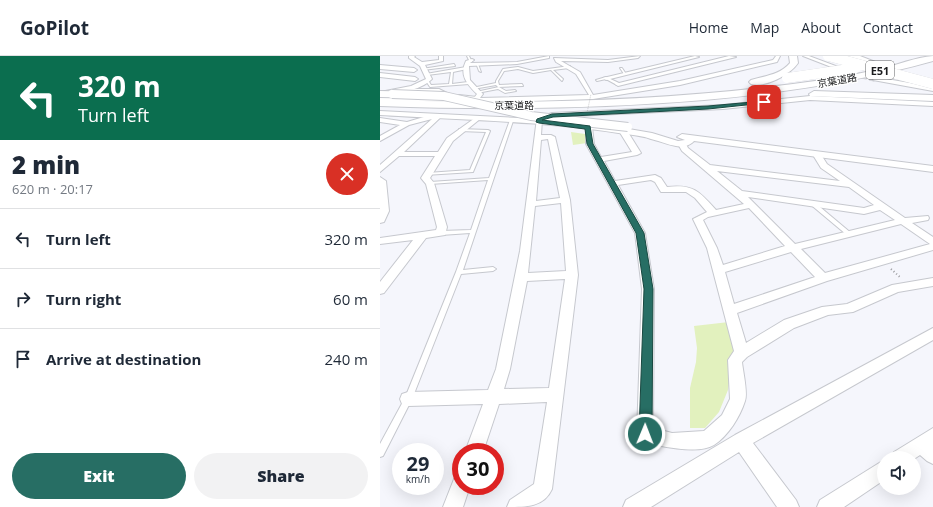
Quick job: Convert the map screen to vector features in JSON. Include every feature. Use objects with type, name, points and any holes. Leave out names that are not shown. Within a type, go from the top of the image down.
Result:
[{"type":"highway","points":[[721,87],[771,78],[791,66],[794,60],[793,56]]},
{"type":"highway","name":"E51","points":[[828,56],[933,84]]},
{"type":"highway","name":"E51","points":[[839,56],[933,79]]},
{"type":"highway","points":[[851,56],[933,79]]},
{"type":"highway","points":[[460,105],[599,100],[721,87],[855,71],[898,62],[911,56]]},
{"type":"highway","name":"京葉道路","points":[[380,103],[460,105],[579,104],[738,93],[852,77],[933,58]]},
{"type":"highway","name":"京葉道路","points":[[380,108],[509,110],[608,107],[735,97],[860,79],[933,63]]},
{"type":"highway","points":[[806,94],[861,95],[933,103]]},
{"type":"highway","points":[[608,107],[680,105],[806,94],[854,94],[933,98]]},
{"type":"street","points":[[404,59],[413,57],[439,56],[441,61],[423,69]]},
{"type":"street","points":[[468,63],[517,63],[545,56],[556,59],[643,61],[700,56]]},
{"type":"street","points":[[618,84],[734,57],[731,56]]},
{"type":"street","points":[[380,99],[476,94],[552,99],[616,94],[680,83],[775,61],[778,56]]},
{"type":"street","points":[[805,56],[855,71]]},
{"type":"street","points":[[380,94],[427,81],[429,79],[413,57]]},
{"type":"street","points":[[468,63],[480,58]]},
{"type":"street","points":[[556,59],[578,73],[591,94]]},
{"type":"street","points":[[606,76],[623,71],[643,61]]},
{"type":"street","points":[[643,61],[666,72]]},
{"type":"street","points":[[381,67],[397,62]]},
{"type":"street","points":[[468,63],[468,83],[476,94]]},
{"type":"street","points":[[381,67],[414,74],[389,83]]},
{"type":"street","points":[[380,76],[402,78]]},
{"type":"street","points":[[875,79],[933,89]]},
{"type":"street","points":[[552,99],[551,92],[558,91]]},
{"type":"street","points":[[380,94],[444,96],[531,116],[691,139],[933,169]]},
{"type":"street","points":[[477,443],[503,369],[521,277],[531,204],[539,119],[552,116],[723,107],[810,98],[933,103]]},
{"type":"street","points":[[380,113],[539,122],[626,129],[652,136],[673,144],[682,144],[691,139]]},
{"type":"street","points":[[381,139],[407,124],[437,116]]},
{"type":"street","points":[[380,169],[437,116]]},
{"type":"street","points":[[380,241],[441,233],[442,227],[428,178],[439,154],[450,140],[460,130],[477,118]]},
{"type":"street","points":[[380,120],[407,124]]},
{"type":"street","points":[[588,127],[590,144],[611,184],[620,194],[640,233],[648,289],[645,434],[672,441],[708,439],[728,420],[738,400],[735,360],[742,353],[789,324],[827,310],[848,309],[896,288],[930,285]]},
{"type":"street","points":[[598,160],[637,153],[626,129]]},
{"type":"street","points":[[517,507],[543,489],[572,275],[565,200],[551,137],[537,138]]},
{"type":"street","points":[[381,139],[414,139]]},
{"type":"street","points":[[682,144],[685,149],[739,193],[823,278]]},
{"type":"street","points":[[397,154],[439,154]]},
{"type":"street","points":[[817,155],[824,166],[933,242]]},
{"type":"street","points":[[706,167],[851,185]]},
{"type":"street","points":[[611,184],[652,177],[658,180],[664,190],[682,187],[694,192],[714,214]]},
{"type":"street","points":[[380,180],[382,181],[384,211],[380,220]]},
{"type":"street","points":[[739,193],[864,211],[882,206]]},
{"type":"street","points":[[531,204],[565,200]]},
{"type":"street","points":[[742,353],[731,310],[712,248],[698,220],[705,215],[751,205]]},
{"type":"street","points":[[719,270],[792,248],[903,220],[924,218]]},
{"type":"street","points":[[380,290],[422,236]]},
{"type":"street","points":[[731,310],[823,278],[933,247]]},
{"type":"street","points":[[521,277],[572,275]]},
{"type":"street","points":[[633,507],[740,441],[933,333]]},
{"type":"street","points":[[408,399],[556,394]]},
{"type":"street","points":[[740,441],[789,507]]},
{"type":"street","points":[[916,451],[929,445]]},
{"type":"street","points":[[827,507],[877,474]]},
{"type":"street","points":[[452,507],[457,495]]},
{"type":"lane","points":[[450,85],[454,65],[452,61]]},
{"type":"lane","points":[[423,69],[453,70],[468,63]]},
{"type":"lane","points":[[477,64],[480,71]]},
{"type":"lane","points":[[423,69],[454,65]]},
{"type":"lane","points":[[476,94],[497,84],[503,70],[518,68],[533,72],[569,67]]},
{"type":"lane","points":[[552,70],[562,80]]},
{"type":"lane","points":[[597,80],[606,76],[618,84]]},
{"type":"lane","points":[[427,81],[430,86],[468,83]]},
{"type":"lane","points":[[497,84],[498,86],[522,85]]},
{"type":"lane","points":[[397,90],[439,90],[450,95],[476,94],[499,88],[505,92],[515,91]]},
{"type":"lane","points":[[380,453],[408,399],[459,272],[511,121]]},
{"type":"lane","points":[[428,178],[472,171],[488,131],[460,130]]},
{"type":"lane","points":[[428,178],[491,179]]},
{"type":"lane","points":[[812,203],[849,234]]},
{"type":"lane","points":[[441,233],[473,231]]},
{"type":"lane","points":[[459,272],[493,269]]},
{"type":"path","points":[[587,114],[591,94]]},
{"type":"path","points":[[882,262],[911,286]]},
{"type":"green space","points":[[571,132],[585,134],[587,143],[573,145]]},
{"type":"green space","points":[[729,322],[735,342],[728,390],[719,412],[705,428],[690,428],[690,388],[696,362],[697,348],[694,326]]},
{"type":"tunnel","points":[[854,74],[875,79]]},
{"type":"route","points":[[645,434],[648,289],[640,233],[620,194],[611,184],[590,144],[588,127],[539,122],[539,119],[552,116],[708,108],[764,102]]}]
